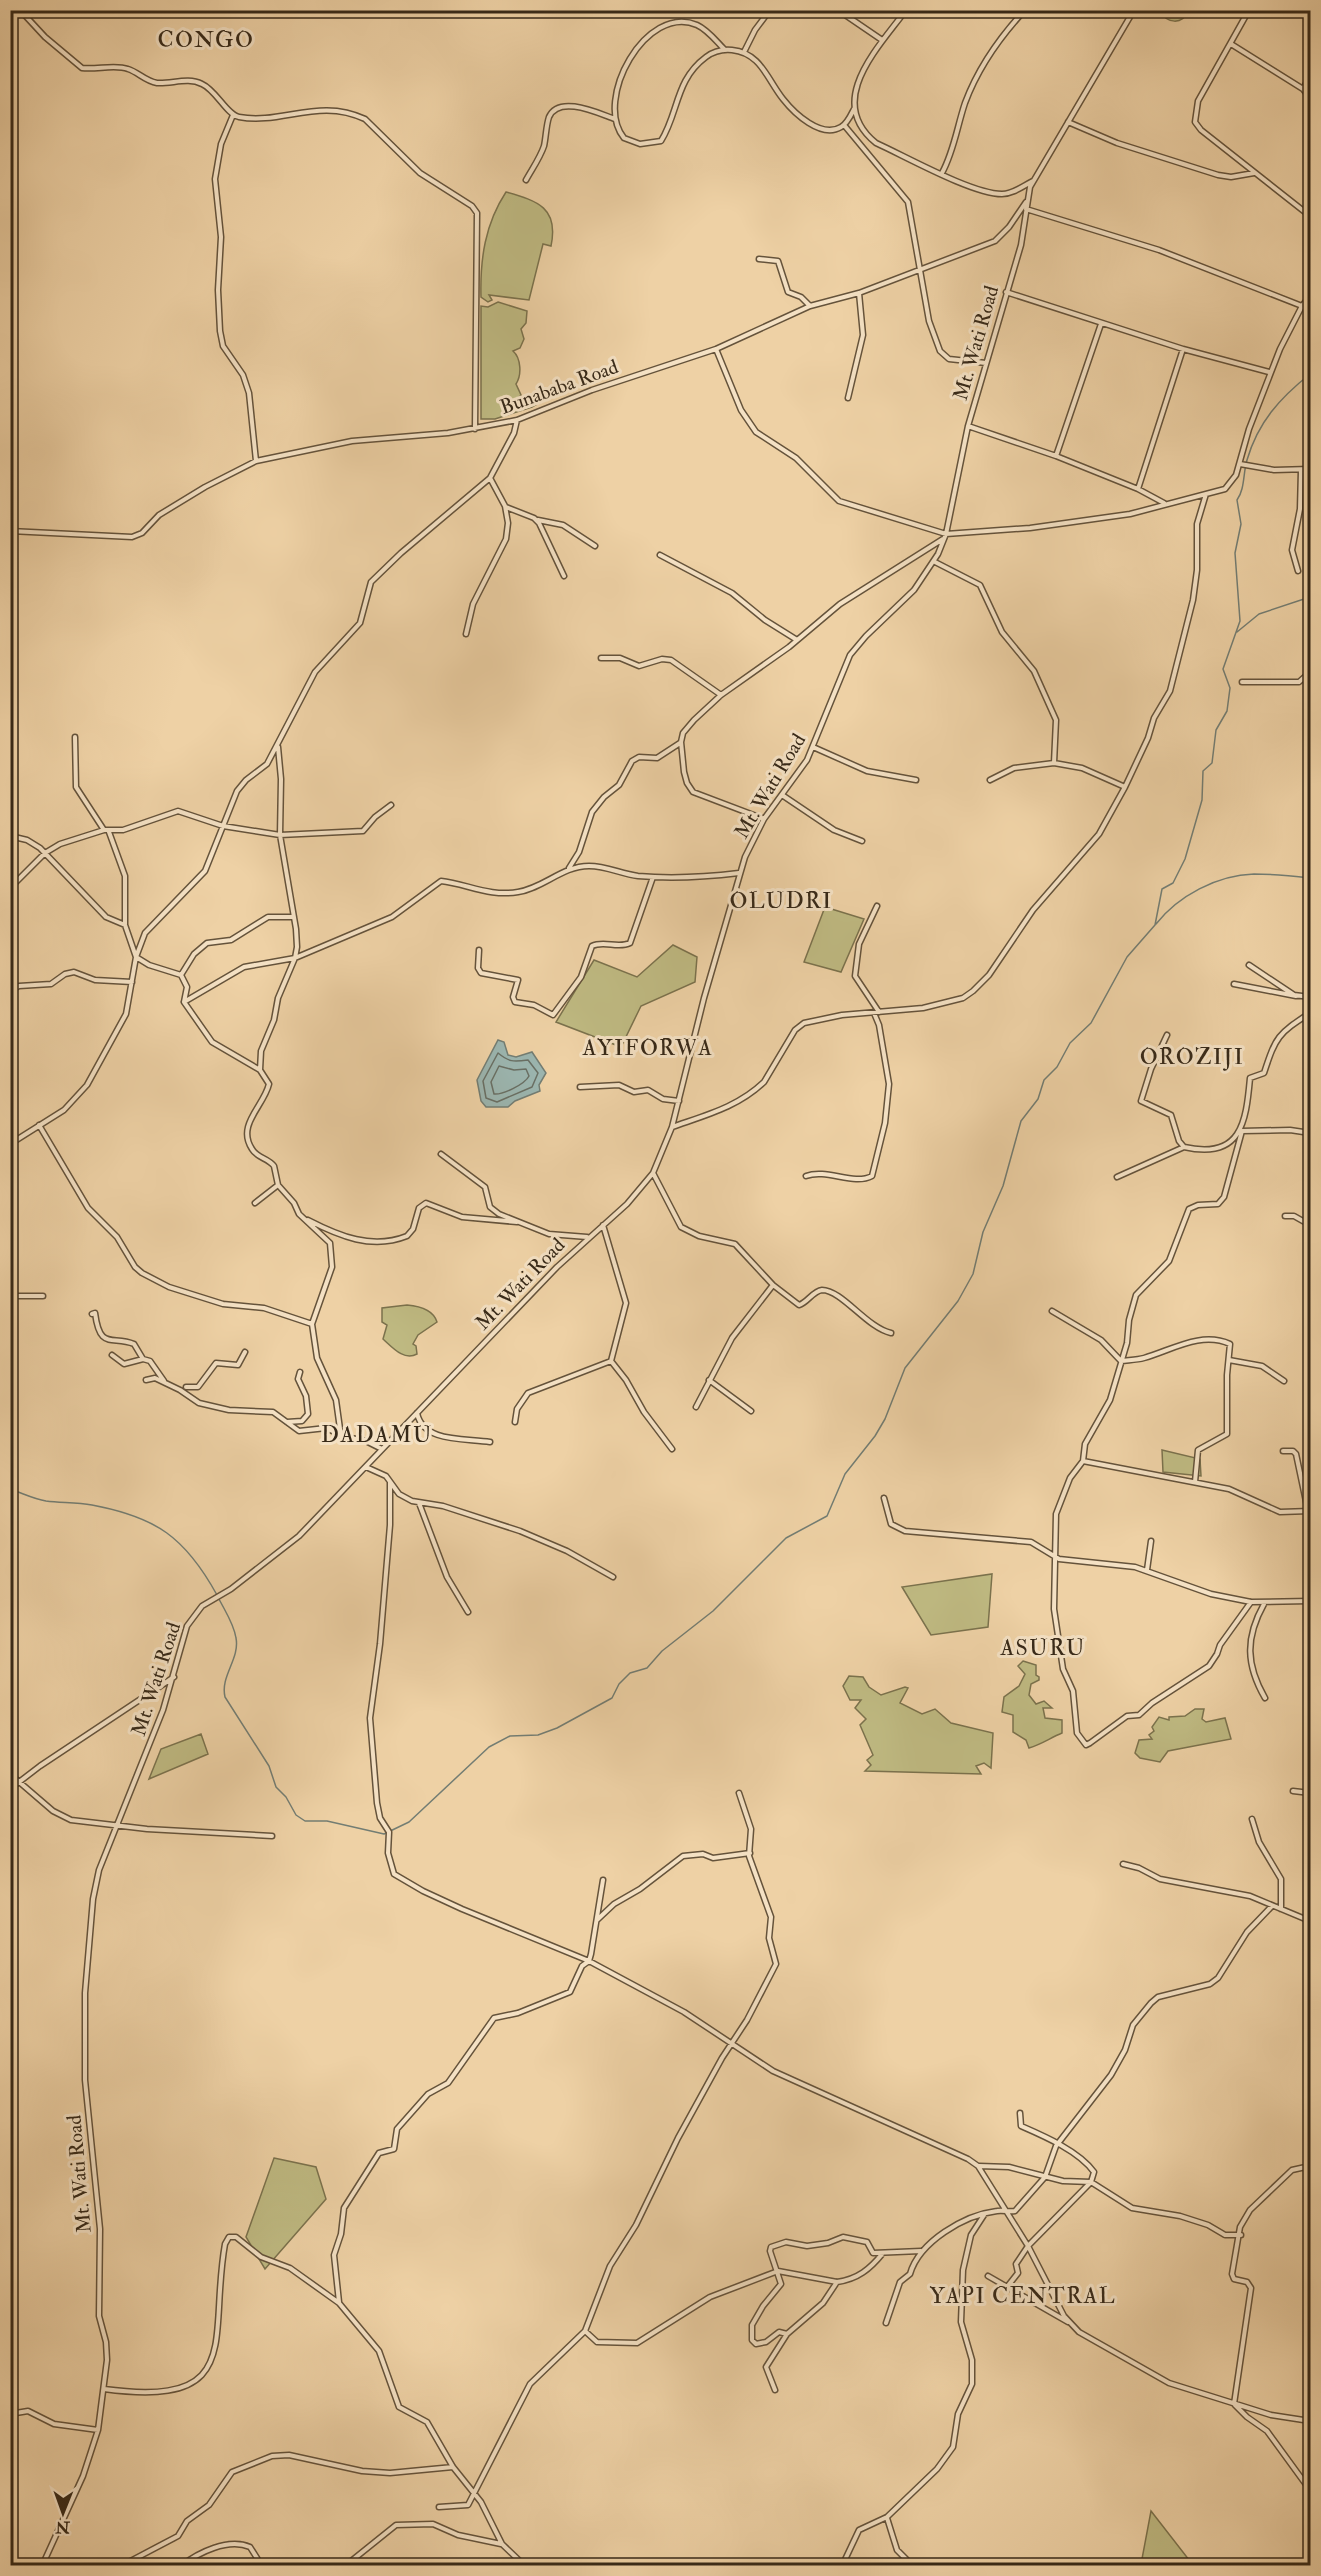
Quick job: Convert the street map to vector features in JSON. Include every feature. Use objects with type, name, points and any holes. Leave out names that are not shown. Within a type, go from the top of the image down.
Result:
[{"type":"street","points":[[20,10],[45,37],[82,68],[126,68],[156,83],[200,83],[212,89],[233,115],[251,118],[327,110],[356,115],[365,119],[420,173],[472,206],[477,213],[475,429]]},
{"type":"street","points":[[744,52],[754,30],[770,10]]},
{"type":"street","points":[[838,10],[882,40]]},
{"type":"street","points":[[724,50],[700,26],[691,22],[679,21],[656,28],[625,68],[615,99],[615,119],[620,133],[627,140],[649,144],[661,141],[677,94],[687,79],[705,57],[724,50],[744,52],[760,65],[793,111],[810,124],[829,129],[843,126],[855,109],[862,72],[882,40],[906,10]]},
{"type":"street","points":[[942,173],[951,154],[965,104],[982,64],[1024,10]]},
{"type":"street","name":"Mt. Wati Road","points":[[42,2565],[83,2476],[98,2430],[104,2389],[106,2342],[98,2300],[100,2229],[85,2080],[84,2013],[93,1899],[99,1870],[175,1677],[187,1626],[192,1616],[202,1606],[231,1589],[284,1550],[588,1237],[638,1192],[652,1173],[672,1127],[739,873],[764,819],[813,747],[850,655],[866,636],[906,599],[934,562],[945,536],[968,426],[1021,245],[1026,201],[1033,181],[1134,10]]},
{"type":"street","points":[[1249,10],[1198,101],[1195,122],[1201,130],[1311,216]]},
{"type":"street","points":[[1231,44],[1303,89],[1311,98]]},
{"type":"street","points":[[1303,89],[1311,76]]},
{"type":"street","points":[[526,180],[540,157],[549,118],[555,110],[579,108],[615,119]]},
{"type":"street","points":[[855,109],[866,132],[876,143],[942,173],[999,194],[1008,193],[1033,181]]},
{"type":"street","points":[[233,115],[221,144],[215,179],[221,237],[218,290],[220,331],[223,346],[243,375],[249,393],[256,461]]},
{"type":"street","points":[[1068,122],[1117,143],[1218,175],[1230,177],[1255,173]]},
{"type":"street","points":[[843,126],[905,197],[932,332],[940,351],[949,359],[986,363]]},
{"type":"street","name":"Bunababa Road","points":[[10,531],[132,537],[142,533],[159,515],[205,487],[256,461],[352,441],[475,429],[518,420],[592,390],[716,349],[810,306],[859,293],[1001,237],[1026,201]]},
{"type":"street","points":[[1026,208],[1159,250],[1302,306]]},
{"type":"street","points":[[759,259],[778,261],[788,292],[801,297],[810,306]]},
{"type":"street","points":[[1006,292],[1183,349],[1270,372]]},
{"type":"street","points":[[848,398],[863,335],[859,293]]},
{"type":"street","points":[[716,349],[741,411],[756,432],[796,458],[827,492],[839,501],[857,508],[945,536],[1039,527],[1130,514],[1225,489],[1236,475],[1270,372],[1302,306],[1311,296]]},
{"type":"street","points":[[1056,456],[1101,323]]},
{"type":"street","points":[[1138,489],[1183,349]]},
{"type":"street","points":[[10,1144],[72,1103],[87,1085],[119,1031],[128,1005],[136,957],[145,933],[153,922],[205,871],[241,786],[267,765],[315,672],[360,624],[371,582],[400,553],[490,478],[518,420]]},
{"type":"street","points":[[968,426],[1056,456],[1138,489],[1165,504]]},
{"type":"street","points":[[1240,464],[1274,470],[1311,469]]},
{"type":"street","points":[[1298,572],[1292,550],[1300,509],[1301,470]]},
{"type":"street","points":[[466,634],[473,604],[506,539],[508,523],[505,506],[490,478]]},
{"type":"street","points":[[672,1127],[734,1105],[757,1089],[765,1082],[795,1030],[804,1023],[830,1017],[938,1005],[973,991],[989,975],[1033,910],[1099,834],[1125,787],[1148,738],[1154,718],[1170,691],[1193,600],[1197,570],[1197,524],[1206,494]]},
{"type":"street","points":[[505,506],[537,520],[563,525],[595,546]]},
{"type":"street","points":[[537,520],[564,576]]},
{"type":"street","points":[[764,819],[693,792],[684,772],[681,742],[688,727],[721,695],[797,640],[840,604],[945,536]]},
{"type":"street","points":[[660,555],[723,588],[758,615],[797,640]]},
{"type":"street","points":[[934,562],[980,585],[1002,632],[1034,671],[1056,720],[1054,763]]},
{"type":"street","points":[[601,658],[620,658],[639,666],[666,659],[721,695]]},
{"type":"street","points":[[1242,682],[1299,682],[1311,672]]},
{"type":"street","points":[[75,737],[76,788],[107,831],[125,876],[125,925],[136,957],[149,965],[182,975]]},
{"type":"street","points":[[569,868],[579,852],[592,812],[604,797],[619,785],[632,760],[639,757],[657,758],[681,742]]},
{"type":"street","points":[[260,1070],[263,1045],[297,947],[280,835],[281,779],[278,746]]},
{"type":"street","points":[[813,747],[867,771],[916,780]]},
{"type":"street","points":[[990,780],[1014,768],[1054,763],[1082,768],[1125,787]]},
{"type":"street","points":[[782,795],[834,830],[862,841]]},
{"type":"street","points":[[10,888],[45,853],[66,841],[107,831],[123,830],[177,811],[223,826],[280,835],[363,831],[375,817],[391,805]]},
{"type":"street","points":[[10,836],[34,843],[106,916],[125,925]]},
{"type":"street","points":[[184,1002],[244,967],[295,958],[303,952],[392,917],[441,881],[487,892],[518,892],[539,885],[569,868],[605,866],[626,874],[653,877],[704,877],[739,873]]},
{"type":"street","points":[[479,951],[478,968],[481,973],[518,980],[513,997],[515,1002],[534,1005],[554,1015],[581,978],[592,946],[599,943],[624,946],[630,943],[653,877]]},
{"type":"street","points":[[806,1176],[816,1173],[855,1178],[872,1176],[885,1123],[889,1084],[876,1012],[855,976],[860,944],[877,906]]},
{"type":"street","points":[[182,975],[194,954],[207,943],[231,940],[268,917],[294,916]]},
{"type":"street","points":[[297,947],[303,952]]},
{"type":"street","points":[[1249,965],[1297,996]]},
{"type":"street","points":[[10,991],[20,986],[51,984],[65,974],[74,972],[95,980],[132,982]]},
{"type":"street","points":[[182,975],[187,987],[184,1002],[212,1042],[260,1070],[269,1084],[249,1122],[248,1140],[254,1152],[274,1166],[278,1185],[302,1217],[330,1244],[333,1254],[332,1267],[312,1324],[316,1358],[336,1400],[341,1436]]},
{"type":"street","points":[[1234,984],[1252,986],[1276,994],[1311,997]]},
{"type":"street","points":[[1251,1602],[1220,1645],[1209,1666],[1152,1702],[1139,1715],[1127,1716],[1086,1745],[1077,1733],[1073,1691],[1064,1669],[1052,1595],[1056,1514],[1070,1478],[1083,1461],[1083,1450],[1110,1400],[1136,1294],[1169,1261],[1189,1209],[1198,1205],[1218,1204],[1224,1197],[1242,1131],[1250,1078],[1264,1073],[1270,1050],[1284,1030],[1311,1013]]},
{"type":"street","points":[[1167,1035],[1151,1069],[1141,1101],[1171,1114],[1179,1141],[1184,1147]]},
{"type":"street","points":[[580,1087],[619,1085],[634,1092],[648,1090],[663,1099],[679,1101]]},
{"type":"street","points":[[39,1125],[88,1208],[117,1237],[135,1267],[142,1273],[169,1287],[223,1305],[264,1308],[312,1324]]},
{"type":"street","points":[[1117,1177],[1184,1147],[1224,1145],[1242,1131],[1290,1130],[1311,1133]]},
{"type":"street","points":[[441,1154],[485,1187],[492,1210],[517,1222],[560,1237],[588,1237]]},
{"type":"street","points":[[652,1173],[681,1227],[699,1236],[735,1244],[773,1285],[799,1305],[819,1291],[830,1292],[873,1325],[891,1333]]},
{"type":"street","points":[[255,1203],[278,1185]]},
{"type":"street","points":[[302,1217],[326,1230],[363,1242],[407,1236],[413,1229],[419,1208],[426,1203],[462,1217],[517,1222]]},
{"type":"street","points":[[1285,1216],[1294,1216],[1311,1225]]},
{"type":"street","points":[[603,1225],[626,1303],[611,1361],[672,1449]]},
{"type":"street","points":[[1311,1281],[1308,1287],[1311,1288]]},
{"type":"street","points":[[696,1407],[708,1380],[732,1338],[773,1285]]},
{"type":"street","points":[[10,1296],[43,1296]]},
{"type":"street","points":[[1052,1311],[1101,1340],[1121,1361]]},
{"type":"street","points":[[92,1314],[95,1313],[105,1338],[110,1342],[134,1344],[143,1359]]},
{"type":"street","points":[[1121,1361],[1142,1359],[1184,1343],[1208,1340],[1230,1344],[1227,1434],[1198,1450],[1195,1482]]},
{"type":"street","points":[[146,1380],[152,1377],[177,1389],[198,1387],[216,1363],[238,1365],[245,1352]]},
{"type":"street","points":[[112,1355],[124,1364],[143,1359],[153,1363],[161,1379],[177,1389]]},
{"type":"street","points":[[1229,1360],[1262,1366],[1284,1381]]},
{"type":"street","points":[[515,1422],[517,1409],[528,1393],[611,1361]]},
{"type":"street","points":[[286,1422],[302,1421],[308,1414],[306,1396],[298,1381],[300,1372]]},
{"type":"street","points":[[708,1380],[751,1411]]},
{"type":"street","points":[[184,1389],[191,1382]]},
{"type":"street","points":[[184,1389],[199,1403],[229,1410],[267,1411],[278,1414],[299,1431],[326,1428],[341,1436],[366,1441],[382,1449]]},
{"type":"street","points":[[417,1412],[421,1425],[434,1435],[490,1442]]},
{"type":"street","points":[[1083,1461],[1237,1492],[1258,1505],[1280,1512],[1309,1511],[1296,1454],[1293,1451],[1283,1451]]},
{"type":"street","points":[[366,1467],[386,1476],[399,1494],[419,1503],[443,1506],[520,1531],[567,1551],[613,1577]]},
{"type":"street","points":[[390,1482],[390,1525],[380,1644],[370,1718],[377,1803],[380,1818],[389,1832],[388,1853],[394,1874],[423,1892],[589,1961],[684,2012],[789,2079],[978,2166],[1009,2167],[1063,2181],[1091,2182],[1132,2208],[1180,2216],[1208,2225],[1226,2235],[1241,2235]]},
{"type":"street","points":[[884,1498],[887,1517],[897,1529],[944,1536],[1024,1541],[1038,1545],[1053,1556],[1147,1570],[1211,1594],[1251,1602],[1264,1604],[1311,1601]]},
{"type":"street","points":[[419,1503],[444,1570],[468,1612]]},
{"type":"street","points":[[1147,1570],[1151,1541]]},
{"type":"street","points":[[1264,1604],[1251,1629],[1250,1668],[1265,1698]]},
{"type":"street","points":[[10,1789],[18,1781],[175,1677]]},
{"type":"street","points":[[10,1774],[60,1815],[71,1820],[118,1826],[272,1836]]},
{"type":"street","points":[[1293,1791],[1311,1793]]},
{"type":"street","points":[[439,2507],[468,2505],[530,2384],[585,2331],[610,2266],[636,2225],[678,2138],[776,1964],[769,1938],[771,1917],[750,1853],[751,1829],[739,1793]]},
{"type":"street","points":[[1252,1819],[1259,1842],[1281,1879],[1281,1909]]},
{"type":"street","points":[[596,1921],[614,1904],[640,1889],[683,1856],[703,1854],[713,1858],[750,1853]]},
{"type":"street","points":[[1123,1864],[1139,1868],[1160,1879],[1229,1891],[1311,1921]]},
{"type":"street","points":[[339,2303],[334,2254],[341,2234],[344,2208],[378,2155],[394,2149],[397,2129],[428,2094],[448,2083],[494,2018],[518,2013],[570,1992],[582,1966],[589,1961],[603,1880]]},
{"type":"street","points":[[886,2323],[900,2282],[910,2274],[912,2263],[922,2251],[950,2228],[985,2214],[1018,2209],[1045,2177],[1057,2145],[1111,2075],[1125,2050],[1133,2025],[1154,1999],[1210,1984],[1218,1978],[1247,1932],[1272,1906]]},
{"type":"street","points":[[1007,2287],[1018,2272],[1016,2264],[1028,2246],[1091,2182],[1094,2172],[1086,2161],[1043,2135],[1021,2126],[1020,2113]]},
{"type":"street","points":[[978,2166],[1028,2246],[1069,2323]]},
{"type":"street","points":[[1234,2404],[1251,2292],[1250,2284],[1234,2278],[1232,2274],[1241,2235],[1241,2224],[1250,2210],[1285,2175],[1292,2170],[1311,2166]]},
{"type":"street","points":[[842,2565],[859,2530],[887,2517],[937,2469],[950,2452],[958,2414],[970,2392],[972,2360],[961,2322],[961,2293],[969,2243],[985,2214]]},
{"type":"street","points":[[104,2389],[154,2393],[184,2385],[206,2371],[212,2360],[218,2337],[225,2244],[231,2236],[236,2236],[261,2257],[290,2268],[339,2303],[379,2351],[399,2407],[427,2422],[453,2468],[474,2492],[502,2544],[525,2565]]},
{"type":"street","points":[[788,2334],[779,2332],[764,2343],[756,2344],[752,2340],[752,2325],[762,2306],[781,2284],[770,2249],[786,2242],[807,2246],[846,2237],[867,2242],[871,2252],[922,2251]]},
{"type":"street","points":[[585,2331],[597,2342],[637,2343],[710,2296],[778,2271],[837,2282],[855,2278],[866,2272],[883,2253]]},
{"type":"street","points":[[988,2276],[1159,2379],[1234,2404],[1289,2419],[1311,2421]]},
{"type":"street","points":[[775,2390],[766,2368],[788,2334],[823,2303],[837,2282]]},
{"type":"street","points":[[1234,2404],[1247,2417],[1267,2431],[1311,2490]]},
{"type":"street","points":[[10,2414],[28,2411],[54,2424],[98,2430]]},
{"type":"street","points":[[121,2565],[178,2536],[187,2521],[209,2505],[232,2472],[272,2456],[290,2455],[362,2471],[390,2473],[453,2468]]},
{"type":"street","points":[[887,2517],[897,2550],[913,2565]]},
{"type":"street","points":[[345,2565],[350,2564],[396,2525],[433,2524],[458,2535],[502,2544]]},
{"type":"street","points":[[181,2565],[199,2553],[236,2544],[250,2547],[262,2565]]},
{"type":"shaded area","points":[[1160,11],[1189,11],[1179,21],[1174,21],[1166,18]]},
{"type":"shaded area","points":[[506,192],[528,199],[544,208],[552,223],[551,246],[543,244],[529,300],[489,295],[492,300],[488,302],[481,297],[485,242],[493,217]]},
{"type":"shaded area","points":[[498,302],[527,311],[526,323],[521,329],[524,339],[520,348],[513,351],[520,367],[516,384],[521,395],[517,400],[539,393],[537,404],[532,407],[495,419],[481,419],[481,306],[488,307]]},
{"type":"shaded area","points":[[825,907],[864,919],[841,972],[804,962]]},
{"type":"shaded area","points":[[673,945],[697,957],[695,982],[641,1006],[621,1047],[556,1022],[594,960],[637,977]]},
{"type":"shaded area","points":[[407,1305],[429,1311],[437,1322],[418,1335],[413,1344],[416,1346],[417,1354],[412,1356],[403,1355],[383,1339],[387,1325],[382,1322],[382,1308]]},
{"type":"shaded area","points":[[1162,1450],[1200,1459],[1201,1476],[1163,1472]]},
{"type":"shaded area","points":[[992,1574],[988,1627],[931,1635],[902,1587]]},
{"type":"shaded area","points":[[1023,1661],[1036,1665],[1036,1675],[1039,1677],[1039,1680],[1031,1684],[1029,1695],[1036,1704],[1044,1701],[1052,1708],[1043,1708],[1045,1718],[1062,1720],[1062,1733],[1029,1748],[1026,1740],[1013,1732],[1013,1715],[1002,1712],[1004,1697],[1019,1686],[1025,1674],[1018,1666]]},
{"type":"shaded area","points":[[849,1676],[863,1677],[869,1687],[881,1695],[908,1688],[900,1703],[922,1714],[935,1709],[951,1723],[993,1733],[991,1768],[984,1763],[976,1766],[981,1774],[865,1771],[871,1765],[867,1760],[873,1755],[860,1725],[866,1719],[855,1708],[861,1700],[850,1700],[843,1686]]},
{"type":"shaded area","points":[[1195,1709],[1204,1709],[1202,1719],[1206,1722],[1225,1718],[1231,1739],[1168,1751],[1160,1762],[1140,1758],[1135,1753],[1139,1740],[1152,1739],[1149,1735],[1154,1731],[1152,1727],[1159,1717],[1169,1720],[1169,1717],[1185,1716]]},
{"type":"shaded area","points":[[201,1734],[208,1754],[149,1779],[161,1749]]},
{"type":"shaded area","points":[[274,2158],[316,2167],[326,2199],[265,2269],[246,2237]]},
{"type":"shaded area","points":[[1151,2511],[1193,2565],[1136,2565],[1142,2559]]},
{"type":"water","points":[[498,1040],[504,1042],[508,1055],[516,1057],[532,1052],[546,1073],[539,1085],[540,1091],[515,1101],[508,1107],[486,1107],[481,1101],[477,1080]]},
{"type":"waterway","points":[[219,1599],[236,1638],[235,1653],[225,1682],[225,1697],[269,1766],[276,1787],[286,1797],[296,1815],[305,1821],[327,1821],[384,1834],[409,1822],[489,1747],[510,1736],[538,1735],[557,1728],[612,1698],[619,1684],[630,1673],[647,1668],[662,1651],[713,1611],[786,1538],[827,1516],[845,1474],[875,1436],[885,1419],[905,1368],[958,1301],[973,1274],[983,1232],[1003,1186],[1021,1121],[1038,1099],[1044,1080],[1057,1067],[1070,1043],[1091,1023],[1127,957],[1155,925],[1162,889],[1173,883],[1185,859],[1202,800],[1203,771],[1212,763],[1216,730],[1227,711],[1230,688],[1223,669],[1240,621],[1235,553],[1241,524],[1237,500],[1247,460],[1257,434],[1271,412],[1310,374]]},
{"type":"waterway","points":[[1237,632],[1259,614],[1310,597]]},
{"type":"waterway","points":[[1156,924],[1187,896],[1226,878],[1254,874],[1310,878]]},
{"type":"waterway","points":[[10,1489],[46,1501],[86,1504],[114,1510],[151,1523],[180,1544],[193,1558],[217,1595]]},
{"type":"district","name":"CONGO","points":[[206,40]]},
{"type":"district","name":"OLUDRI","points":[[781,901]]},
{"type":"district","name":"AYIFORWA","points":[[648,1048]]},
{"type":"district","name":"OROZIJI","points":[[1192,1057]]},
{"type":"district","name":"DADAMU","points":[[377,1435]]},
{"type":"district","name":"ASURU","points":[[1043,1648]]},
{"type":"district","name":"YAPI CENTRAL","points":[[1023,2296]]}]
